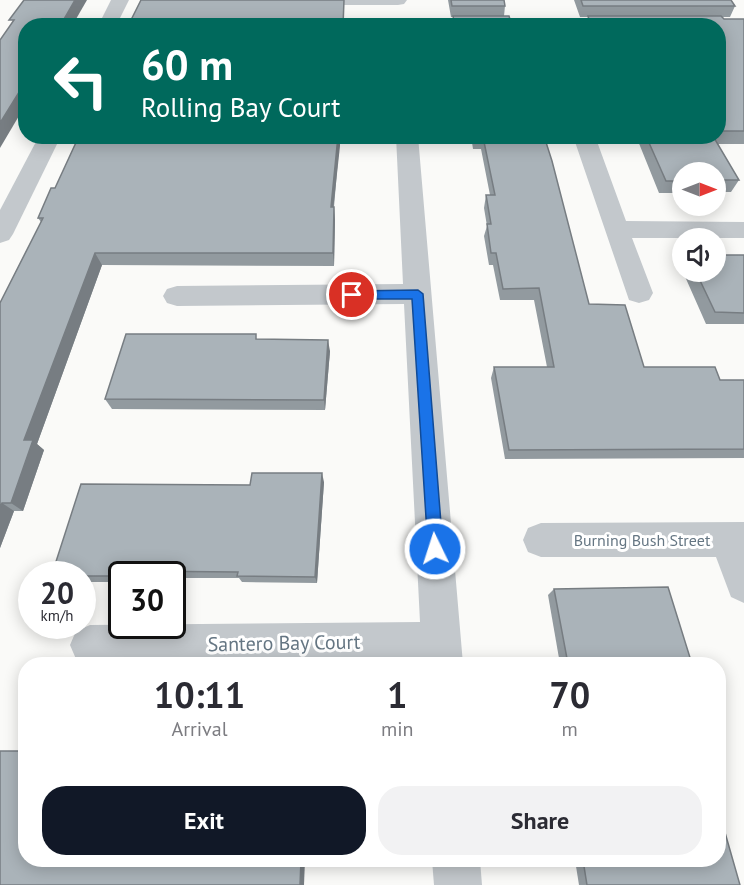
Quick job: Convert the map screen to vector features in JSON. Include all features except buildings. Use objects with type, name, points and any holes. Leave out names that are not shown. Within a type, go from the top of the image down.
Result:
[{"type":"street","points":[[111,18],[120,0]]},
{"type":"street","points":[[283,0],[398,0],[399,18]]},
{"type":"street","points":[[509,18],[540,16],[567,18]]},
{"type":"street","points":[[0,234],[46,144]]},
{"type":"street","points":[[408,144],[442,653]]},
{"type":"street","points":[[587,144],[639,293]]},
{"type":"street","points":[[616,229],[744,230]]},
{"type":"street","points":[[177,296],[418,294]]},
{"type":"street","points":[[736,539],[744,584]]},
{"type":"street","name":"Burning Bush Street","points":[[541,540],[736,539]]},
{"type":"street","name":"Santero Bay Court","points":[[90,645],[442,653]]},
{"type":"street","points":[[457,867],[458,885]]},
{"type":"route","points":[[352,295],[418,294],[435,549]]}]
